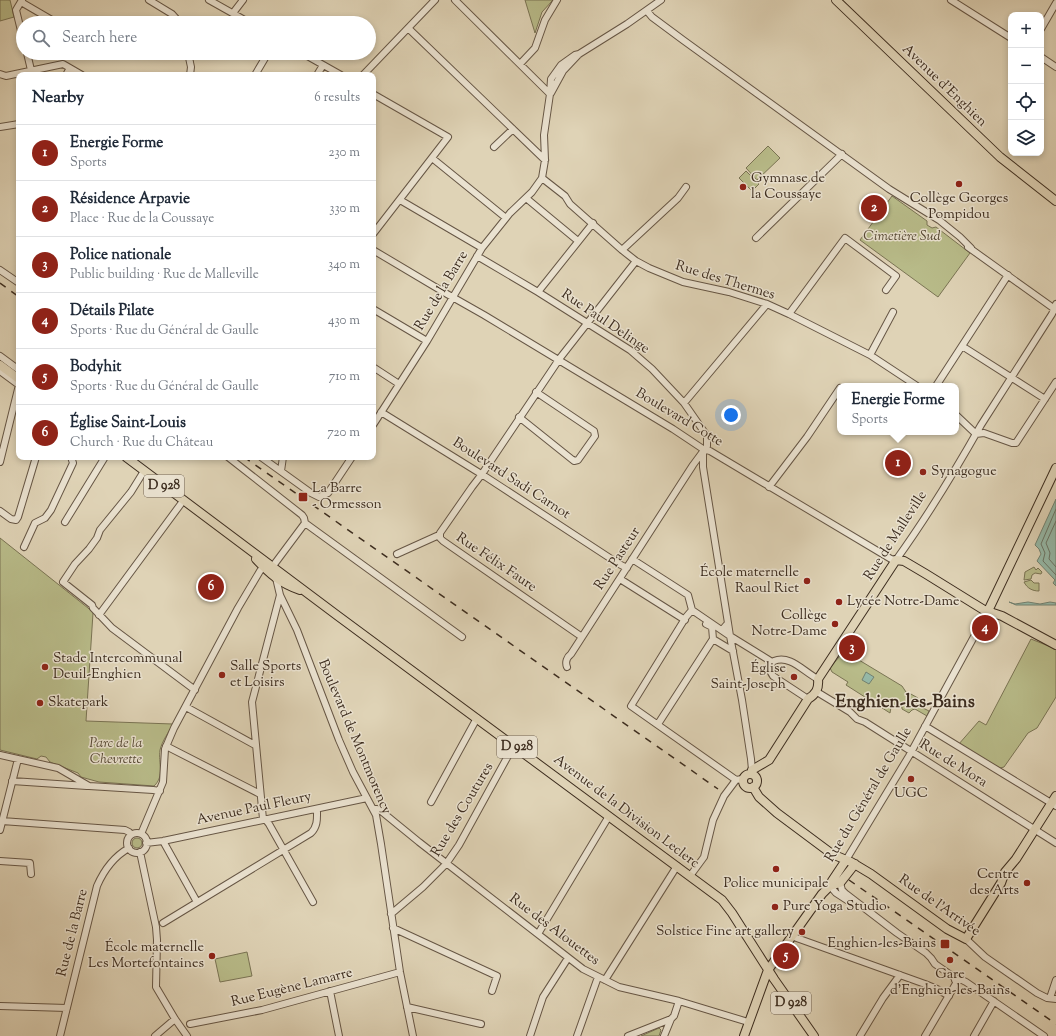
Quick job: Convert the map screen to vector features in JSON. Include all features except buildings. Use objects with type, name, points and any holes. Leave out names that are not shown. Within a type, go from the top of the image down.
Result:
[{"type":"main road","name":"Avenue d'Enghien","points":[[836,0],[1000,157],[1056,201]]},
{"type":"main road","points":[[0,365],[16,377]]},
{"type":"main road","name":"D 928","points":[[133,460],[144,471],[183,501]]},
{"type":"main road","points":[[988,611],[1056,468]]},
{"type":"main road","name":"Avenue de la Division Leclerc","points":[[183,501],[246,548],[286,583]]},
{"type":"main road","name":"Boulevard Cotte","points":[[896,560],[904,561],[974,603],[986,608],[988,611]]},
{"type":"main road","name":"Rue de Malleville","points":[[817,692],[818,679],[896,560]]},
{"type":"main road","name":"Avenue de la Division Leclerc","points":[[268,567],[276,578],[305,591],[722,900],[814,1036]]},
{"type":"main road","points":[[974,603],[994,599]]},
{"type":"main road","points":[[994,599],[996,608],[1002,616]]},
{"type":"main road","points":[[988,611],[1002,616],[1056,645]]},
{"type":"main road","points":[[988,611],[993,617],[1056,649]]},
{"type":"main road","points":[[751,772],[757,780],[756,784],[753,787],[745,787],[739,779],[769,760],[808,699],[817,692]]},
{"type":"main road","points":[[753,787],[759,797],[777,813],[832,854],[840,869]]},
{"type":"main road","points":[[966,939],[1001,883],[1004,872],[1016,859],[1054,805],[1056,796]]},
{"type":"main road","name":"Rue de l'Arrivée","points":[[832,854],[855,864],[871,874],[947,929],[966,939]]},
{"type":"main road","name":"Rue du Général de Gaulle","points":[[832,888],[832,881],[846,860]]},
{"type":"main road","name":"Rue du Général de Gaulle","points":[[744,1036],[768,970],[822,894],[840,883],[855,864]]},
{"type":"street","points":[[149,0],[174,16]]},
{"type":"street","points":[[210,0],[237,16]]},
{"type":"street","points":[[232,13],[243,0]]},
{"type":"street","points":[[366,72],[435,0]]},
{"type":"street","points":[[455,0],[550,94]]},
{"type":"street","points":[[520,64],[535,48],[545,20],[557,0]]},
{"type":"street","points":[[542,178],[545,160],[544,136],[551,79],[556,71],[561,65],[575,55],[579,54],[647,11],[661,0]]},
{"type":"street","points":[[951,0],[1008,36]]},
{"type":"street","points":[[17,16],[16,10],[21,1],[46,16]]},
{"type":"street","points":[[1044,24],[1056,3]]},
{"type":"street","points":[[647,11],[652,17],[683,40],[901,196],[915,210],[934,221],[949,234],[1055,308]]},
{"type":"street","points":[[408,28],[545,160]]},
{"type":"street","points":[[1044,59],[1056,67]]},
{"type":"street","points":[[29,60],[31,70]]},
{"type":"street","points":[[190,60],[190,72]]},
{"type":"street","points":[[257,72],[264,60]]},
{"type":"street","points":[[314,60],[335,72]]},
{"type":"street","points":[[23,72],[63,64],[77,72]]},
{"type":"street","points":[[319,72],[323,65]]},
{"type":"street","points":[[68,72],[70,68]]},
{"type":"street","points":[[0,73],[6,76],[16,74]]},
{"type":"street","points":[[376,97],[448,138],[376,230]]},
{"type":"street","points":[[0,127],[16,124]]},
{"type":"street","points":[[494,147],[513,129]]},
{"type":"street","points":[[756,238],[842,154]]},
{"type":"street","points":[[432,158],[506,218]]},
{"type":"street","name":"Rue de la Barre","points":[[376,420],[427,341],[482,248],[506,218],[538,186],[542,178]]},
{"type":"street","name":"Rue des Thermes","points":[[542,178],[565,196],[570,204],[636,261],[683,282],[730,292],[767,304],[870,355],[912,383]]},
{"type":"street","points":[[622,250],[678,198],[686,187]]},
{"type":"street","points":[[526,198],[578,241]]},
{"type":"street","points":[[400,200],[482,248]]},
{"type":"street","points":[[538,292],[593,223]]},
{"type":"street","points":[[789,314],[845,238],[896,276],[886,290]]},
{"type":"street","name":"Boulevard Cotte","points":[[376,252],[558,359],[703,449],[710,451],[891,559],[896,560]]},
{"type":"street","name":"Rue Paul Delinge","points":[[477,256],[538,292],[630,350],[652,368],[684,403],[707,436],[707,446],[703,449]]},
{"type":"street","name":"Rue Félix Faure","points":[[582,637],[443,541],[439,535],[482,474],[558,359],[636,261]]},
{"type":"street","points":[[0,270],[16,281]]},
{"type":"street","points":[[938,383],[1008,275]]},
{"type":"street","points":[[684,403],[767,304]]},
{"type":"street","name":"Rue de Malleville","points":[[896,560],[972,443],[976,434],[1055,308]]},
{"type":"street","points":[[376,311],[427,341]]},
{"type":"street","points":[[870,355],[893,312]]},
{"type":"street","points":[[962,346],[1045,399]]},
{"type":"street","points":[[0,356],[16,368]]},
{"type":"street","points":[[376,369],[399,384]]},
{"type":"street","points":[[0,371],[16,383]]},
{"type":"street","points":[[959,417],[976,434],[984,433],[1016,443],[1056,382]]},
{"type":"street","points":[[519,417],[574,461],[578,460],[595,436],[594,431],[536,392]]},
{"type":"street","points":[[769,487],[807,437],[837,392]]},
{"type":"street","points":[[0,462],[16,397]]},
{"type":"street","name":"Boulevard Sadi Carnot","points":[[381,412],[482,474],[627,568]]},
{"type":"street","points":[[703,449],[703,467],[750,752],[751,772]]},
{"type":"street","name":"Rue Pasteur","points":[[567,667],[566,661],[703,449]]},
{"type":"street","points":[[0,511],[12,520],[16,520],[35,460]]},
{"type":"street","points":[[24,547],[35,523],[45,518],[51,510],[73,463],[72,460]]},
{"type":"street","points":[[65,522],[103,460]]},
{"type":"street","points":[[232,460],[302,515],[305,523],[462,637]]},
{"type":"street","points":[[265,460],[316,496],[323,497],[328,494],[350,460]]},
{"type":"street","points":[[281,471],[283,460]]},
{"type":"street","points":[[693,465],[703,467]]},
{"type":"street","points":[[144,471],[131,492],[105,524],[89,549],[75,564],[63,582],[92,605],[99,615],[112,628],[195,690]]},
{"type":"street","points":[[99,615],[183,501]]},
{"type":"street","points":[[141,834],[163,782],[166,746],[174,728],[256,578],[268,567],[305,523]]},
{"type":"street","points":[[396,554],[439,535]]},
{"type":"street","points":[[632,559],[688,596],[691,611],[772,662]]},
{"type":"street","name":"Boulevard de Montmorency","points":[[276,578],[281,596],[297,630],[339,740],[377,820],[400,972],[413,1036]]},
{"type":"street","points":[[620,579],[685,620]]},
{"type":"street","points":[[286,583],[281,596],[252,702],[255,745],[264,819],[313,902]]},
{"type":"street","points":[[690,876],[704,857],[712,820],[724,796],[739,779],[631,706],[691,611]]},
{"type":"street","name":"Rue du Général de Gaulle","points":[[846,860],[911,752],[988,611]]},
{"type":"street","points":[[658,724],[728,623]]},
{"type":"street","points":[[713,626],[716,641]]},
{"type":"street","points":[[716,641],[733,649]]},
{"type":"street","points":[[733,649],[741,643]]},
{"type":"street","points":[[808,699],[773,676],[770,669],[772,662],[777,659],[784,658],[818,679]]},
{"type":"street","name":"Rue de Mora","points":[[817,692],[850,712],[857,719],[866,723],[1056,843]]},
{"type":"street","points":[[186,708],[255,745]]},
{"type":"street","points":[[431,802],[477,718]]},
{"type":"street","points":[[924,726],[1054,805]]},
{"type":"street","name":"Rue des Coutures","points":[[391,914],[423,887],[446,864],[459,845],[514,745]]},
{"type":"street","points":[[166,746],[260,794]]},
{"type":"street","points":[[0,755],[58,768],[89,786]]},
{"type":"street","points":[[0,830],[18,759]]},
{"type":"street","points":[[12,781],[160,791]]},
{"type":"street","name":"Avenue Paul Fleury","points":[[146,843],[163,841],[367,798]]},
{"type":"street","points":[[163,922],[311,833],[315,829],[317,808]]},
{"type":"street","name":"Rue des Alouettes","points":[[373,809],[381,811],[446,864],[582,969],[619,987],[679,1001],[748,1022]]},
{"type":"street","points":[[538,934],[609,816]]},
{"type":"street","points":[[2,822],[127,831],[131,835]]},
{"type":"street","points":[[141,834],[145,838],[145,848],[140,852],[133,852],[129,848],[128,840],[131,835],[141,834]]},
{"type":"street","points":[[163,841],[197,902]]},
{"type":"street","name":"Rue de la Barre","points":[[60,1036],[97,886],[104,871],[117,855],[129,848]]},
{"type":"street","points":[[140,852],[156,927],[156,987],[187,1036]]},
{"type":"street","points":[[0,861],[30,863],[31,874]]},
{"type":"street","points":[[605,980],[677,866]]},
{"type":"street","points":[[840,883],[842,890],[921,951],[937,970],[951,979],[966,982],[1044,1036]]},
{"type":"street","points":[[832,888],[865,909]]},
{"type":"street","points":[[832,888],[836,893],[861,910],[868,912],[886,925]]},
{"type":"street","points":[[394,928],[497,976],[492,990]]},
{"type":"street","points":[[791,936],[937,989],[949,996]]},
{"type":"street","name":"Rue de l'Arrivée","points":[[966,939],[985,957],[1037,993],[1044,997],[1053,999]]},
{"type":"street","points":[[530,1036],[542,997],[568,958]]},
{"type":"street","name":"Rue Eugène Lamarre","points":[[190,1024],[262,1010],[400,972]]},
{"type":"street","points":[[860,1036],[883,998],[900,975]]},
{"type":"street","points":[[576,1036],[598,977]]},
{"type":"street","points":[[925,1036],[958,980]]},
{"type":"street","points":[[1053,999],[1056,980]]},
{"type":"street","points":[[330,991],[339,1036]]},
{"type":"street","points":[[664,1036],[671,1019],[674,1016],[679,1001]]},
{"type":"street","points":[[974,1036],[994,1001]]},
{"type":"street","points":[[0,1006],[67,1008]]},
{"type":"street","points":[[407,1007],[481,1024]]},
{"type":"street","points":[[155,1036],[175,1019]]},
{"type":"street","points":[[628,1036],[671,1019]]},
{"type":"street","points":[[1030,1036],[1034,1029]]},
{"type":"green space","points":[[0,0],[10,0],[14,17],[0,21]]},
{"type":"green space","points":[[525,0],[553,0],[542,12],[535,33]]},
{"type":"green space","points":[[768,146],[780,158],[757,180],[746,168]]},
{"type":"green space","points":[[746,171],[759,184],[752,191],[739,178]]},
{"type":"green space","name":"Cimetière Sud","points":[[892,196],[927,221],[927,225],[932,228],[936,227],[970,253],[938,297],[860,240]]},
{"type":"green space","name":"Stade Intercommunal Deuil-Enghien","points":[[0,538],[93,613],[86,721],[173,724],[160,750],[160,774],[154,786],[99,782],[81,777],[78,773],[50,762],[46,757],[41,756],[37,759],[0,750]]},
{"type":"green space","points":[[1034,567],[1036,570],[1038,568],[1042,572],[1041,574],[1035,573],[1032,575],[1031,579],[1024,580],[1025,572]]},
{"type":"green space","points":[[1031,580],[1034,583],[1039,583],[1039,591],[1030,589],[1024,582]]},
{"type":"green space","points":[[1031,639],[1056,649],[1056,697],[1037,728],[1028,733],[1004,767],[1000,768],[958,745],[979,721],[986,725]]},
{"type":"green space","points":[[844,651],[902,686],[908,695],[909,693],[918,698],[916,702],[917,705],[929,711],[927,716],[915,709],[909,713],[902,709],[902,707],[891,707],[890,713],[846,685],[848,682],[832,672],[830,668]]},
{"type":"green space","points":[[137,838],[142,843],[137,848],[132,843]]},
{"type":"green space","points":[[247,952],[252,976],[220,982],[215,959]]},
{"type":"green space","points":[[659,1028],[661,1030],[659,1036],[641,1036]]},
{"type":"water","points":[[1056,499],[1056,586],[1053,583],[1055,580],[1037,561],[1041,554],[1035,545]]},
{"type":"water","points":[[1009,602],[1015,604],[1028,602],[1040,604],[1050,602],[1056,603],[1056,605],[1016,605]]},
{"type":"water","points":[[866,672],[874,677],[869,684],[862,680]]},
{"type":"railway","points":[[0,283],[16,295]]},
{"type":"railway","points":[[248,460],[718,789]]},
{"type":"railway","points":[[849,880],[1056,1024]]},
{"type":"place","name":"Collège Georges Pompidou","points":[[959,184]]},
{"type":"place","name":"Gymnase de la Coussaye","points":[[743,187]]},
{"type":"place","name":"Résidence Arpavie","points":[[874,208]]},
{"type":"place","name":"Energie Forme","points":[[898,463]]},
{"type":"place","name":"Synagogue","points":[[923,472]]},
{"type":"place","name":"La Barre - Ormesson","points":[[303,497]]},
{"type":"place","name":"École maternelle Raoul Riet","points":[[807,581]]},
{"type":"place","name":"Église Saint-Louis","points":[[211,587]]},
{"type":"place","name":"Lycée Notre-Dame","points":[[839,602]]},
{"type":"place","name":"Collège Notre-Dame","points":[[835,624]]},
{"type":"place","name":"Détails Pilate","points":[[985,628]]},
{"type":"place","name":"Police nationale","points":[[852,648]]},
{"type":"place","name":"Stade Intercommunal Deuil-Enghien","points":[[45,667]]},
{"type":"place","name":"Salle Sports et Loisirs","points":[[222,675]]},
{"type":"place","name":"Église Saint-Joseph","points":[[794,677]]},
{"type":"place","name":"Skatepark","points":[[40,703]]},
{"type":"place","name":"UGC","points":[[911,779]]},
{"type":"place","name":"Police municipale","points":[[776,869]]},
{"type":"place","name":"Centre des Arts","points":[[1027,883]]},
{"type":"place","name":"Pure Yoga Studio","points":[[775,907]]},
{"type":"place","name":"Solstice Fine art gallery","points":[[802,932]]},
{"type":"place","name":"Enghien-les-Bains","points":[[945,944]]},
{"type":"place","name":"École maternelle Les Mortefontaines","points":[[212,956]]},
{"type":"place","name":"Bodyhit","points":[[786,956]]},
{"type":"place","name":"Gare d'Enghien-les-Bains","points":[[950,960]]},
{"type":"district","name":"Enghien-les-Bains","points":[[905,703]]},
{"type":"park label","name":"Parc de la Chevrette","points":[[116,752]]}]
